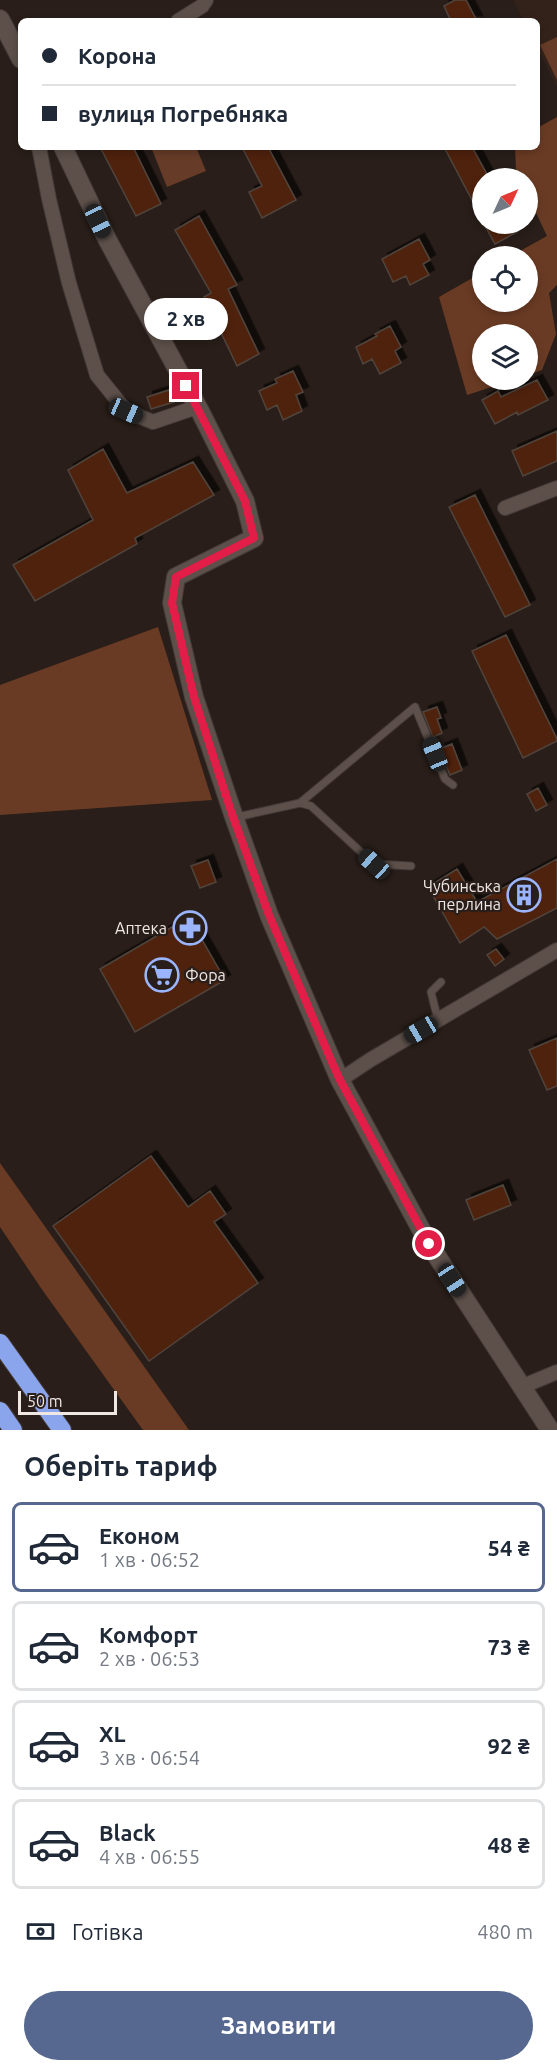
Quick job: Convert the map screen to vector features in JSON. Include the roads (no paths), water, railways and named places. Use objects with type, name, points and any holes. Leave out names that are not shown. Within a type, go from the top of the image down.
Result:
[{"type":"highway","points":[[0,1343],[62,1430]]},
{"type":"highway","points":[[0,1411],[13,1430]]},
{"type":"street","points":[[183,18],[202,6],[206,0]]},
{"type":"street","points":[[0,19],[18,53]]},
{"type":"street","points":[[40,150],[69,282],[97,375],[126,411],[153,422],[197,407]]},
{"type":"street","points":[[64,150],[107,239],[245,501],[254,538],[176,577],[172,603],[194,697],[269,915],[340,1080],[429,1244],[550,1430]]},
{"type":"street","points":[[505,508],[557,488]]},
{"type":"street","points":[[340,1080],[557,950]]},
{"type":"street","points":[[521,1387],[557,1372]]},
{"type":"lane","points":[[234,818],[300,803],[415,707],[445,779],[453,785]]},
{"type":"lane","points":[[300,803],[311,806],[374,864],[411,866]]},
{"type":"lane","points":[[438,1020],[432,992],[441,982]]},
{"type":"place","name":"Чубинська перлина","points":[[524,895]]},
{"type":"place","name":"Аптека","points":[[190,928]]},
{"type":"place","name":"Фора","points":[[162,975]]}]
